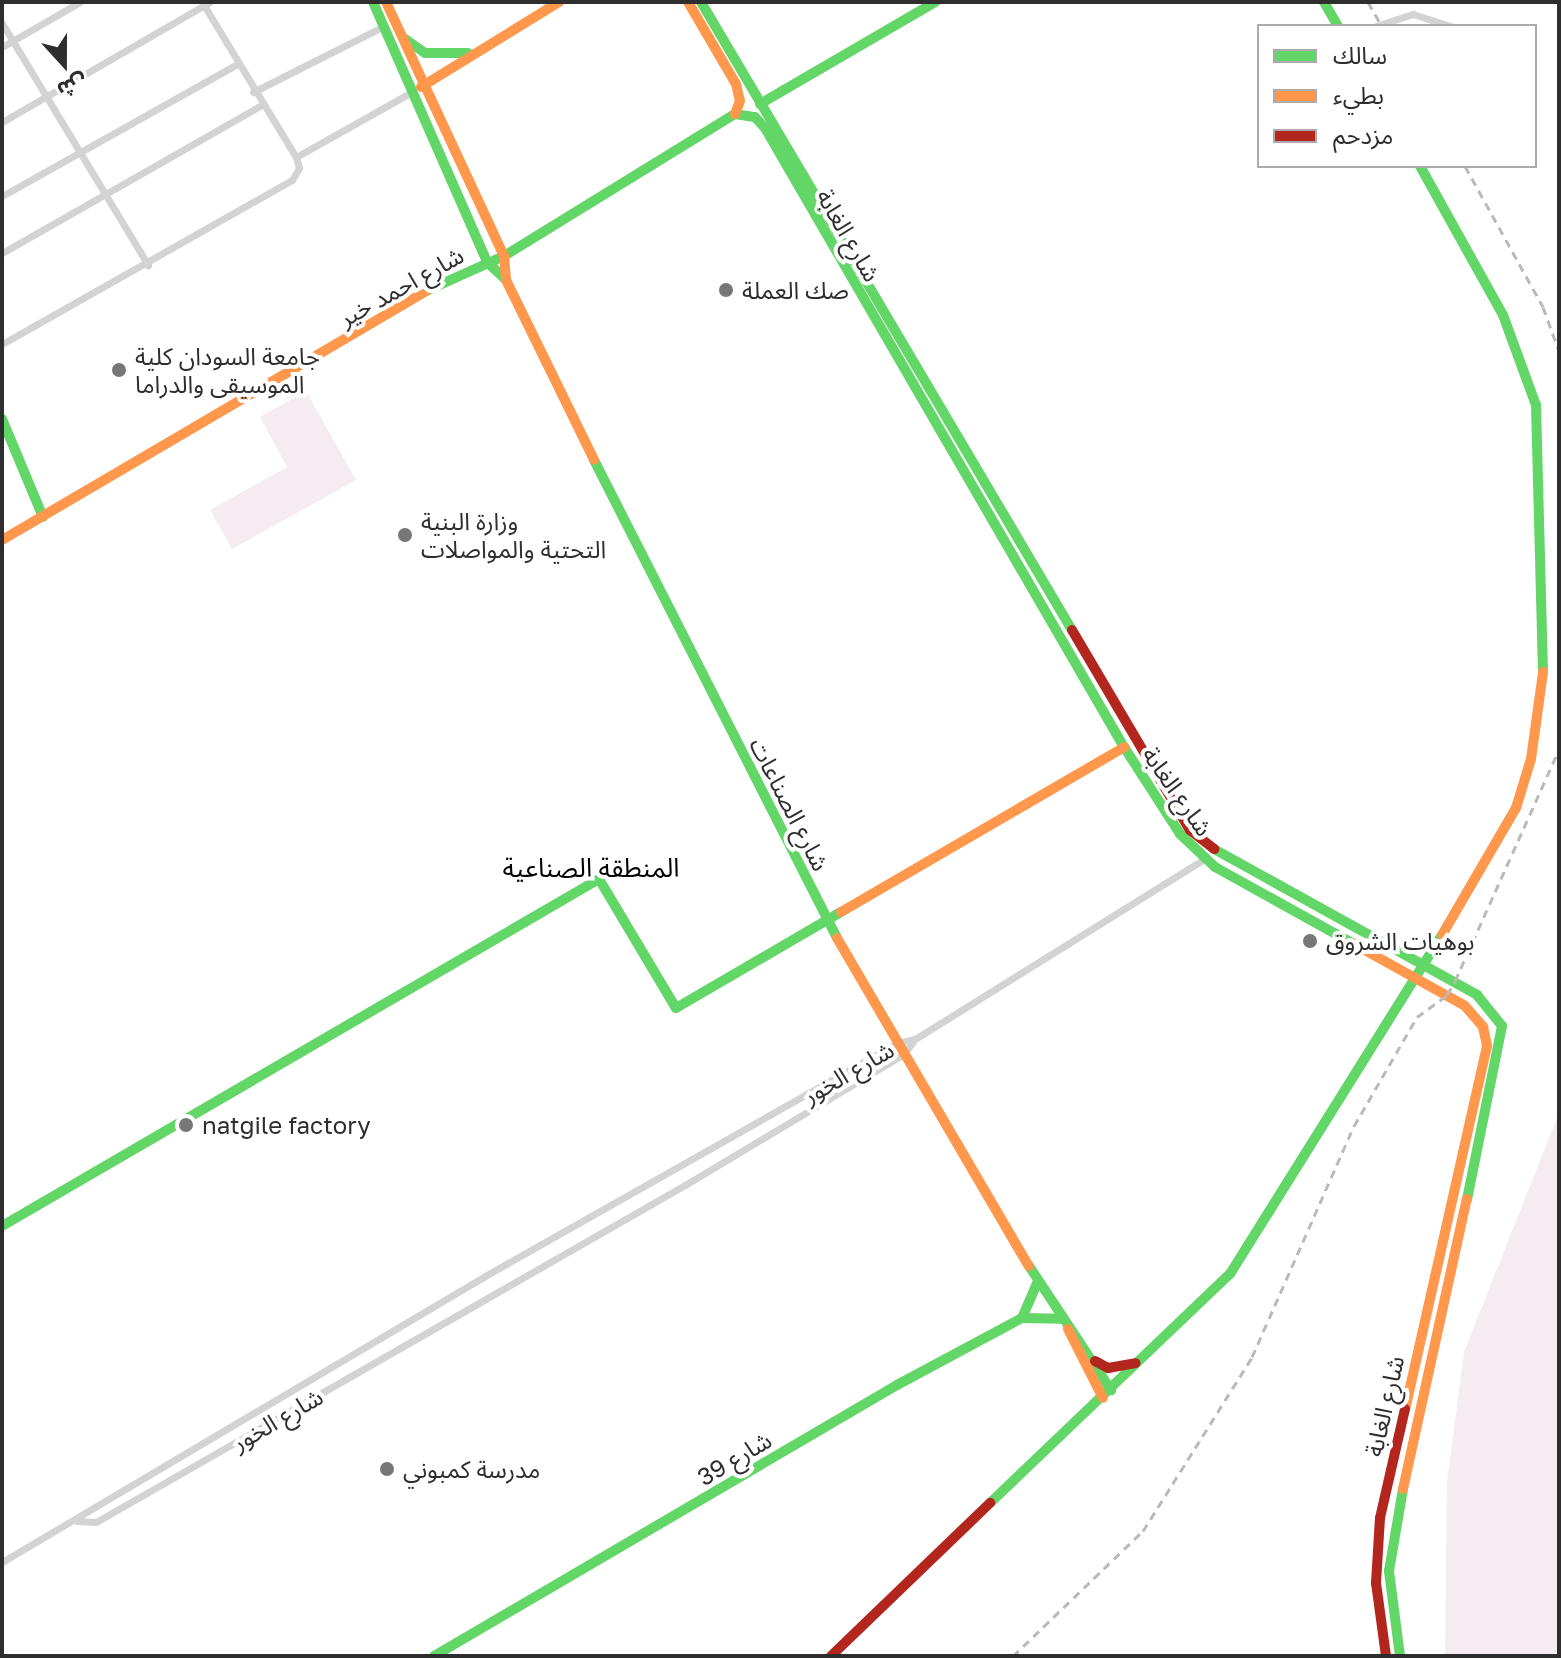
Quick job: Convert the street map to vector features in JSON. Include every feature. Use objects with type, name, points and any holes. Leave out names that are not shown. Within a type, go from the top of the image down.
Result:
[{"type":"street","points":[[2,47],[80,2]]},
{"type":"street","points":[[373,2],[487,262],[506,280]]},
{"type":"street","points":[[386,2],[504,256],[506,280]]},
{"type":"street","points":[[296,157],[424,85],[471,53],[559,2]]},
{"type":"street","name":"شارع الغابة","points":[[688,2],[713,33],[760,104],[1190,830],[1221,857],[1486,1002],[1503,1035],[1399,1495],[1389,1571],[1400,1656]]},
{"type":"street","name":"شارع الغابة","points":[[701,2],[738,91],[735,114],[755,117],[765,128],[1124,747],[1180,834],[1204,859],[1415,976],[1474,1014],[1487,1046],[1380,1518],[1376,1583],[1386,1656]]},
{"type":"street","points":[[760,104],[935,2]]},
{"type":"street","points":[[1324,2],[1337,24]]},
{"type":"street","points":[[2,122],[205,3],[253,92],[296,157],[299,168],[292,180],[148,265],[2,344]]},
{"type":"street","points":[[1382,24],[1413,14],[1445,24]]},
{"type":"street","points":[[2,23],[45,99],[148,265]]},
{"type":"street","points":[[253,92],[384,26]]},
{"type":"street","points":[[401,35],[425,53],[471,53]]},
{"type":"street","points":[[2,196],[237,64]]},
{"type":"street","points":[[2,253],[261,105]]},
{"type":"street","name":"شارع احمد خير","points":[[2,540],[430,289],[504,256],[735,114]]},
{"type":"street","points":[[831,1656],[1103,1398],[1239,1262],[1505,833],[1524,784],[1539,708],[1544,604],[1541,449],[1531,388],[1503,315],[1421,168]]},
{"type":"street","name":"شارع الصناعات","points":[[506,280],[826,919],[1064,1324]]},
{"type":"street","points":[[2,419],[43,517]]},
{"type":"street","points":[[2,1226],[599,879],[676,1008],[1124,747]]},
{"type":"street","name":"شارع الخور","points":[[2,1562],[77,1521],[88,1507],[485,1276],[897,1043],[915,1039],[1204,859]]},
{"type":"street","points":[[904,1054],[915,1039]]},
{"type":"street","name":"شارع الخور","points":[[77,1521],[96,1522],[685,1185],[904,1054]]},
{"type":"street","points":[[676,1170],[685,1185]]},
{"type":"street","points":[[1022,1318],[1038,1281]]},
{"type":"street","name":"شارع 39","points":[[434,1656],[897,1385],[1022,1318],[1064,1324]]},
{"type":"street","points":[[1064,1324],[1111,1390]]},
{"type":"street","points":[[1064,1324],[1103,1398]]},
{"type":"street","points":[[355,1352],[365,1369]]},
{"type":"street","points":[[1087,1353],[1108,1368],[1138,1363]]},
{"type":"shaded area","points":[[306,391],[356,480],[232,549],[210,510],[287,467],[260,417]]},
{"type":"shaded area","points":[[1559,1113],[1559,1656],[1445,1656],[1447,1482],[1464,1352]]},
{"type":"railway","points":[[1368,2],[1381,24]]},
{"type":"railway","points":[[1466,168],[1543,307],[1559,351]]},
{"type":"railway","points":[[1013,1656],[1143,1531],[1252,1357],[1354,1126],[1417,1017],[1447,995],[1455,981],[1559,750]]},
{"type":"traffic: fast","points":[[373,2],[487,262],[506,280]]},
{"type":"traffic: fast","points":[[701,2],[1072,630]]},
{"type":"traffic: fast","points":[[760,104],[935,2]]},
{"type":"traffic: fast","points":[[1324,2],[1337,24]]},
{"type":"traffic: fast","points":[[405,39],[425,53],[468,53]]},
{"type":"traffic: fast","points":[[735,114],[755,117],[765,128],[1124,747],[1180,834],[1215,867],[1352,943]]},
{"type":"traffic: fast","points":[[426,291],[504,256],[735,114]]},
{"type":"traffic: fast","points":[[1421,168],[1503,315],[1536,405],[1543,672]]},
{"type":"traffic: fast","points":[[2,419],[43,517]]},
{"type":"traffic: fast","points":[[594,460],[837,938]]},
{"type":"traffic: fast","points":[[1214,849],[1477,995],[1502,1026],[1467,1199]]},
{"type":"traffic: fast","points":[[2,1226],[599,879],[676,1008],[841,912]]},
{"type":"traffic: fast","points":[[990,1503],[1230,1274],[1442,935]]},
{"type":"traffic: fast","points":[[1029,1266],[1111,1390]]},
{"type":"traffic: fast","points":[[1022,1318],[1038,1281]]},
{"type":"traffic: fast","points":[[434,1656],[897,1385],[1022,1318],[1061,1319]]},
{"type":"traffic: fast","points":[[1400,1656],[1389,1571],[1403,1489]]},
{"type":"traffic: slow","points":[[386,2],[504,256],[506,280],[594,460]]},
{"type":"traffic: slow","points":[[421,87],[559,2]]},
{"type":"traffic: slow","points":[[688,2],[736,84],[740,101],[735,114]]},
{"type":"traffic: slow","points":[[2,540],[426,291]]},
{"type":"traffic: slow","points":[[1442,935],[1516,808],[1531,759],[1543,672]]},
{"type":"traffic: slow","points":[[841,912],[1124,747]]},
{"type":"traffic: slow","points":[[837,938],[1029,1266]]},
{"type":"traffic: slow","points":[[1352,943],[1465,1006],[1483,1027],[1487,1046],[1405,1409]]},
{"type":"traffic: slow","points":[[1403,1489],[1467,1199]]},
{"type":"traffic: slow","points":[[1068,1329],[1103,1398]]},
{"type":"traffic: jam","points":[[1072,630],[1190,830],[1214,849]]},
{"type":"traffic: jam","points":[[1095,1361],[1108,1368],[1136,1363]]},
{"type":"traffic: jam","points":[[1386,1656],[1376,1583],[1380,1518],[1405,1409]]},
{"type":"traffic: jam","points":[[831,1656],[990,1503]]},
{"type":"place","name":"صك العملة","points":[[726,290]]},
{"type":"place","name":"جامعة السودان كلية الموسيقى والدراما","points":[[119,370]]},
{"type":"place","name":"وزارة البنية التحتية والمواصلات","points":[[405,535]]},
{"type":"place","name":"بوهيات الشروق","points":[[1310,941]]},
{"type":"place","name":"natgile factory","points":[[186,1125]]},
{"type":"place","name":"مدرسة كمبوني","points":[[387,1469]]},
{"type":"district","name":"المنطقة الصناعية","points":[[591,868]]}]
